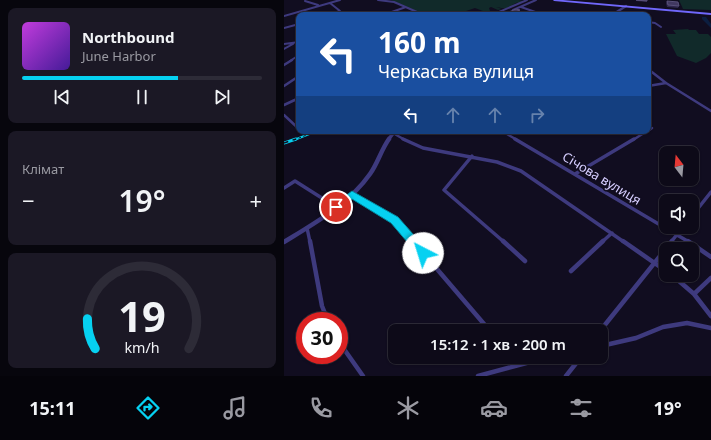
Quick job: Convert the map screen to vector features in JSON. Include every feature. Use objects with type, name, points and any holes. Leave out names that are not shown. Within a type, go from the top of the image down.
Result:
[{"type":"main road","points":[[554,0],[711,14]]},
{"type":"street","points":[[298,12],[340,0]]},
{"type":"street","points":[[378,0],[394,2],[417,12]]},
{"type":"street","points":[[500,12],[527,0]]},
{"type":"street","points":[[509,12],[536,0]]},
{"type":"street","points":[[305,1],[319,6]]},
{"type":"street","points":[[330,3],[340,11],[337,12]]},
{"type":"street","points":[[617,12],[626,6]]},
{"type":"street","points":[[392,12],[406,7]]},
{"type":"street","points":[[521,7],[535,12]]},
{"type":"street","points":[[284,16],[296,13]]},
{"type":"street","points":[[651,22],[661,27]]},
{"type":"street","points":[[284,28],[296,25]]},
{"type":"street","points":[[284,44],[296,42]]},
{"type":"street","points":[[284,49],[296,43]]},
{"type":"street","points":[[284,66],[296,57]]},
{"type":"street","points":[[651,71],[666,83],[711,111]]},
{"type":"street","points":[[284,86],[296,78]]},
{"type":"street","points":[[651,86],[666,83]]},
{"type":"street","points":[[284,104],[296,99]]},
{"type":"street","points":[[284,115],[296,126]]},
{"type":"street","points":[[284,242],[307,228],[352,195],[375,168],[382,147],[392,134]]},
{"type":"street","points":[[398,134],[422,147],[506,163],[521,171],[659,264]]},
{"type":"street","name":"Січова вулиця","points":[[507,134],[659,223]]},
{"type":"street","points":[[575,174],[643,134]]},
{"type":"street","points":[[472,156],[444,190],[525,261]]},
{"type":"street","points":[[284,188],[295,181],[336,207]]},
{"type":"street","points":[[699,207],[711,192]]},
{"type":"street","points":[[352,195],[386,213],[394,220],[484,324]]},
{"type":"street","points":[[307,228],[324,312]]},
{"type":"street","points":[[571,271],[612,233]]},
{"type":"street","points":[[606,324],[677,234]]},
{"type":"street","name":"Січова вулиця","points":[[677,234],[711,257]]},
{"type":"street","points":[[694,294],[711,278]]},
{"type":"street","points":[[680,282],[694,294],[711,316]]},
{"type":"street","points":[[608,344],[636,338],[663,327],[687,323],[711,328]]},
{"type":"street","points":[[348,355],[363,376]]},
{"type":"street","points":[[478,376],[522,364]]},
{"type":"street","points":[[566,376],[575,364]]},
{"type":"green space","points":[[391,0],[524,1],[518,4],[518,2],[507,9],[496,7],[502,9],[498,10],[491,7],[489,8],[489,12],[475,8],[463,12],[419,12]]},
{"type":"green space","points":[[679,0],[711,0],[711,10],[683,9]]},
{"type":"green space","points":[[673,30],[696,30],[699,34],[708,34],[711,37],[711,53],[706,58],[696,63],[677,56],[666,34],[676,34]]},
{"type":"building","points":[[667,1],[678,2],[679,6],[668,5]]},
{"type":"building","points":[[516,9],[520,10],[515,12],[509,12]]},
{"type":"waterway","points":[[704,18],[711,27]]},
{"type":"railway","points":[[294,140],[309,134]]},
{"type":"railway","points":[[284,143],[296,139]]},
{"type":"route","points":[[336,207],[352,195],[355,196],[386,213],[423,253]]}]
